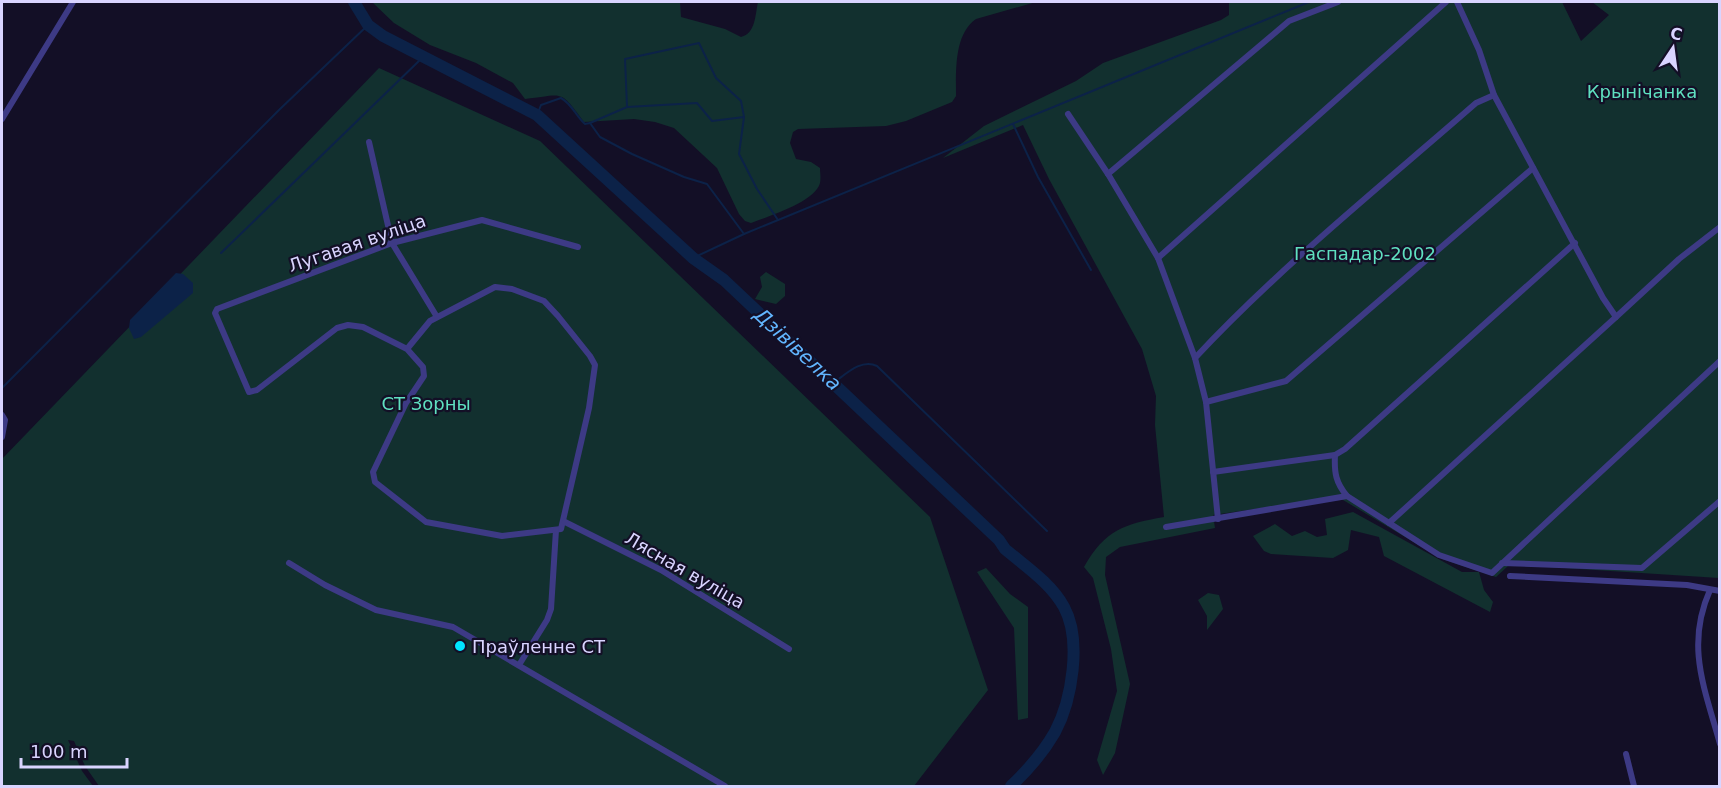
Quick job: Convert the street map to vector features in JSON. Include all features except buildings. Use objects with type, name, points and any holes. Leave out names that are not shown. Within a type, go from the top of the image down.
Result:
[{"type":"street","points":[[2,119],[73,2]]},
{"type":"street","points":[[1108,174],[1289,21],[1338,2]]},
{"type":"street","points":[[1158,258],[1446,2]]},
{"type":"street","points":[[1456,2],[1479,50],[1494,95],[1603,298],[1616,318]]},
{"type":"street","points":[[1195,358],[1329,230],[1476,103],[1494,95]]},
{"type":"street","points":[[1068,114],[1108,174],[1158,258],[1195,358],[1206,402],[1218,519]]},
{"type":"street","points":[[369,142],[392,243],[437,317]]},
{"type":"street","points":[[1206,402],[1286,381],[1533,168]]},
{"type":"street","name":"Лугавая вуліца","points":[[407,349],[363,327],[348,325],[337,328],[257,390],[249,392],[216,317],[217,309],[392,243],[482,220],[578,247]]},
{"type":"street","points":[[1389,523],[1679,259],[1719,228]]},
{"type":"street","points":[[1213,472],[1335,455],[1346,449],[1575,243]]},
{"type":"street","points":[[495,287],[512,289],[544,302],[595,365],[590,408],[565,522],[561,529],[502,536],[426,522],[375,482],[373,472],[406,403],[424,376],[423,367],[407,349],[437,317],[485,290],[495,287]]},
{"type":"street","points":[[1335,455],[1334,473],[1338,485],[1347,496],[1439,555],[1492,573],[1719,361]]},
{"type":"street","points":[[2,415],[5,420],[2,437]]},
{"type":"street","points":[[1166,527],[1347,496]]},
{"type":"street","points":[[1502,562],[1642,568],[1719,501]]},
{"type":"street","name":"Лясная вуліца","points":[[565,522],[661,570],[789,648]]},
{"type":"street","points":[[519,664],[547,620],[551,609],[556,530]]},
{"type":"street","points":[[289,563],[325,585],[376,610],[453,627],[725,786]]},
{"type":"street","points":[[1510,576],[1687,585],[1719,591]]},
{"type":"street","points":[[1710,590],[1701,615],[1696,650],[1719,744]]},
{"type":"street","points":[[1626,754],[1634,786]]},
{"type":"green space","points":[[372,2],[680,2],[681,17],[725,29],[741,37],[750,32],[752,28],[758,2],[1036,2],[976,19],[969,26],[960,43],[956,96],[952,102],[906,121],[886,126],[798,129],[793,132],[790,143],[796,159],[811,162],[820,168],[820,183],[810,196],[801,202],[751,223],[745,221],[739,214],[717,168],[674,128],[634,119],[584,122],[570,104],[560,96],[525,99],[513,83],[476,63],[430,45],[394,23]]},
{"type":"green space","name":"Гаспадар-2002","points":[[1229,2],[1562,2],[1581,41],[1609,15],[1592,2],[1719,2],[1719,578],[1533,566],[1508,566],[1496,577],[1442,559],[1338,497],[1213,515],[1215,528],[1120,547],[1106,557],[1105,575],[1130,684],[1115,753],[1103,775],[1097,760],[1117,691],[1111,649],[1093,578],[1084,567],[1100,545],[1117,531],[1127,526],[1164,517],[1155,425],[1156,396],[1142,349],[1049,179],[1023,125],[943,158],[984,126],[1076,81],[1103,63],[1221,20],[1229,15]]},
{"type":"green space","name":"СТ Зорны","points":[[379,68],[540,141],[930,517],[988,690],[914,786],[99,786],[85,766],[74,741],[68,740],[82,771],[93,786],[2,786],[2,459]]},
{"type":"green space","points":[[766,272],[785,284],[785,296],[776,304],[755,299],[762,287],[760,277]]},
{"type":"green space","points":[[1353,512],[1462,572],[1479,572],[1484,590],[1493,602],[1490,612],[1384,556],[1379,537],[1351,530],[1348,550],[1333,558],[1271,554],[1264,551],[1253,536],[1275,524],[1292,536],[1305,531],[1317,537],[1327,535],[1325,519]]},
{"type":"green space","points":[[986,568],[1010,594],[1028,607],[1028,718],[1018,720],[1014,628],[977,572]]},
{"type":"green space","points":[[1208,593],[1219,595],[1223,609],[1207,630],[1207,616],[1198,600]]},
{"type":"water","points":[[176,273],[183,274],[193,283],[193,293],[141,337],[134,339],[129,328],[130,320]]},
{"type":"waterway","name":"Дзівівелка","points":[[354,2],[368,25],[383,36],[537,115],[693,258],[724,280],[1059,598],[1073,636],[1073,670],[1066,704],[1055,732],[1045,747],[1011,786]]},
{"type":"waterway","points":[[693,258],[744,234],[1309,2]]},
{"type":"waterway","points":[[2,388],[279,110],[368,25]]},
{"type":"waterway","points":[[590,123],[627,107],[625,59],[699,43],[716,78],[741,101],[744,117],[739,154],[757,189],[778,220]]},
{"type":"waterway","points":[[221,253],[422,58]]},
{"type":"waterway","points":[[537,115],[541,105],[561,98],[585,124],[590,123],[600,137],[684,177],[707,184],[744,234]]},
{"type":"waterway","points":[[627,107],[697,103],[712,121],[744,117]]},
{"type":"waterway","points":[[1013,124],[1038,177],[1091,270]]},
{"type":"waterway","points":[[832,384],[859,366],[865,364],[877,366],[1047,531]]},
{"type":"place","name":"Праўленне СТ","points":[[460,646]]},
{"type":"park label","name":"Крынічанка","points":[[1642,91]]}]
